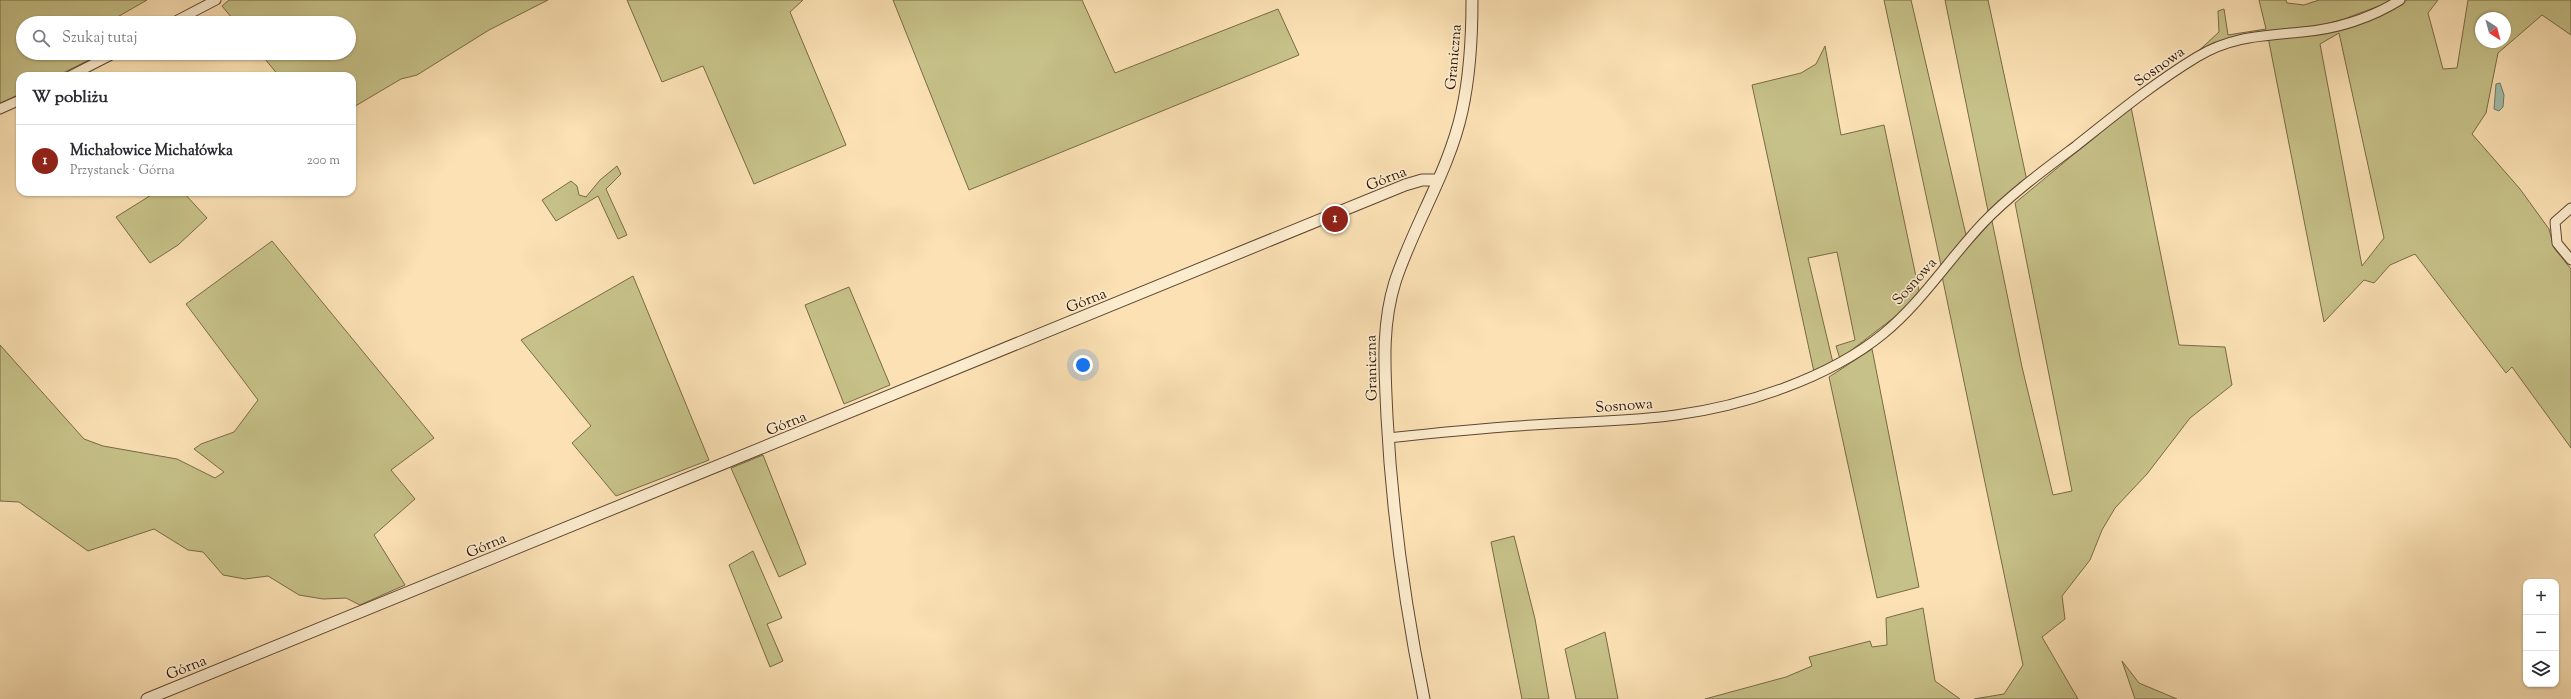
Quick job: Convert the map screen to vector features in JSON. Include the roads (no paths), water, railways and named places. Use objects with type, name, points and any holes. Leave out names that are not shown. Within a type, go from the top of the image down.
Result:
[{"type":"street","points":[[185,16],[216,0]]},
{"type":"street","name":"Graniczna","points":[[1424,699],[1408,622],[1396,538],[1388,438],[1383,340],[1395,282],[1437,180],[1462,112],[1469,71],[1472,0]]},
{"type":"street","name":"Sosnowa","points":[[1388,438],[1472,429],[1676,415],[1722,406],[1804,381],[1837,364],[1882,335],[1920,299],[1962,247],[2012,195],[2154,85],[2198,56],[2223,43],[2266,34],[2303,32],[2343,24],[2381,11],[2400,0]]},
{"type":"street","points":[[78,72],[101,60]]},
{"type":"street","points":[[0,109],[16,102]]},
{"type":"street","name":"Górna","points":[[147,699],[1405,186],[1422,180],[1437,180]]},
{"type":"street","points":[[2571,208],[2555,222],[2557,243],[2571,260]]},
{"type":"place","name":"Michałowice Michałówka","points":[[1335,219]]}]
